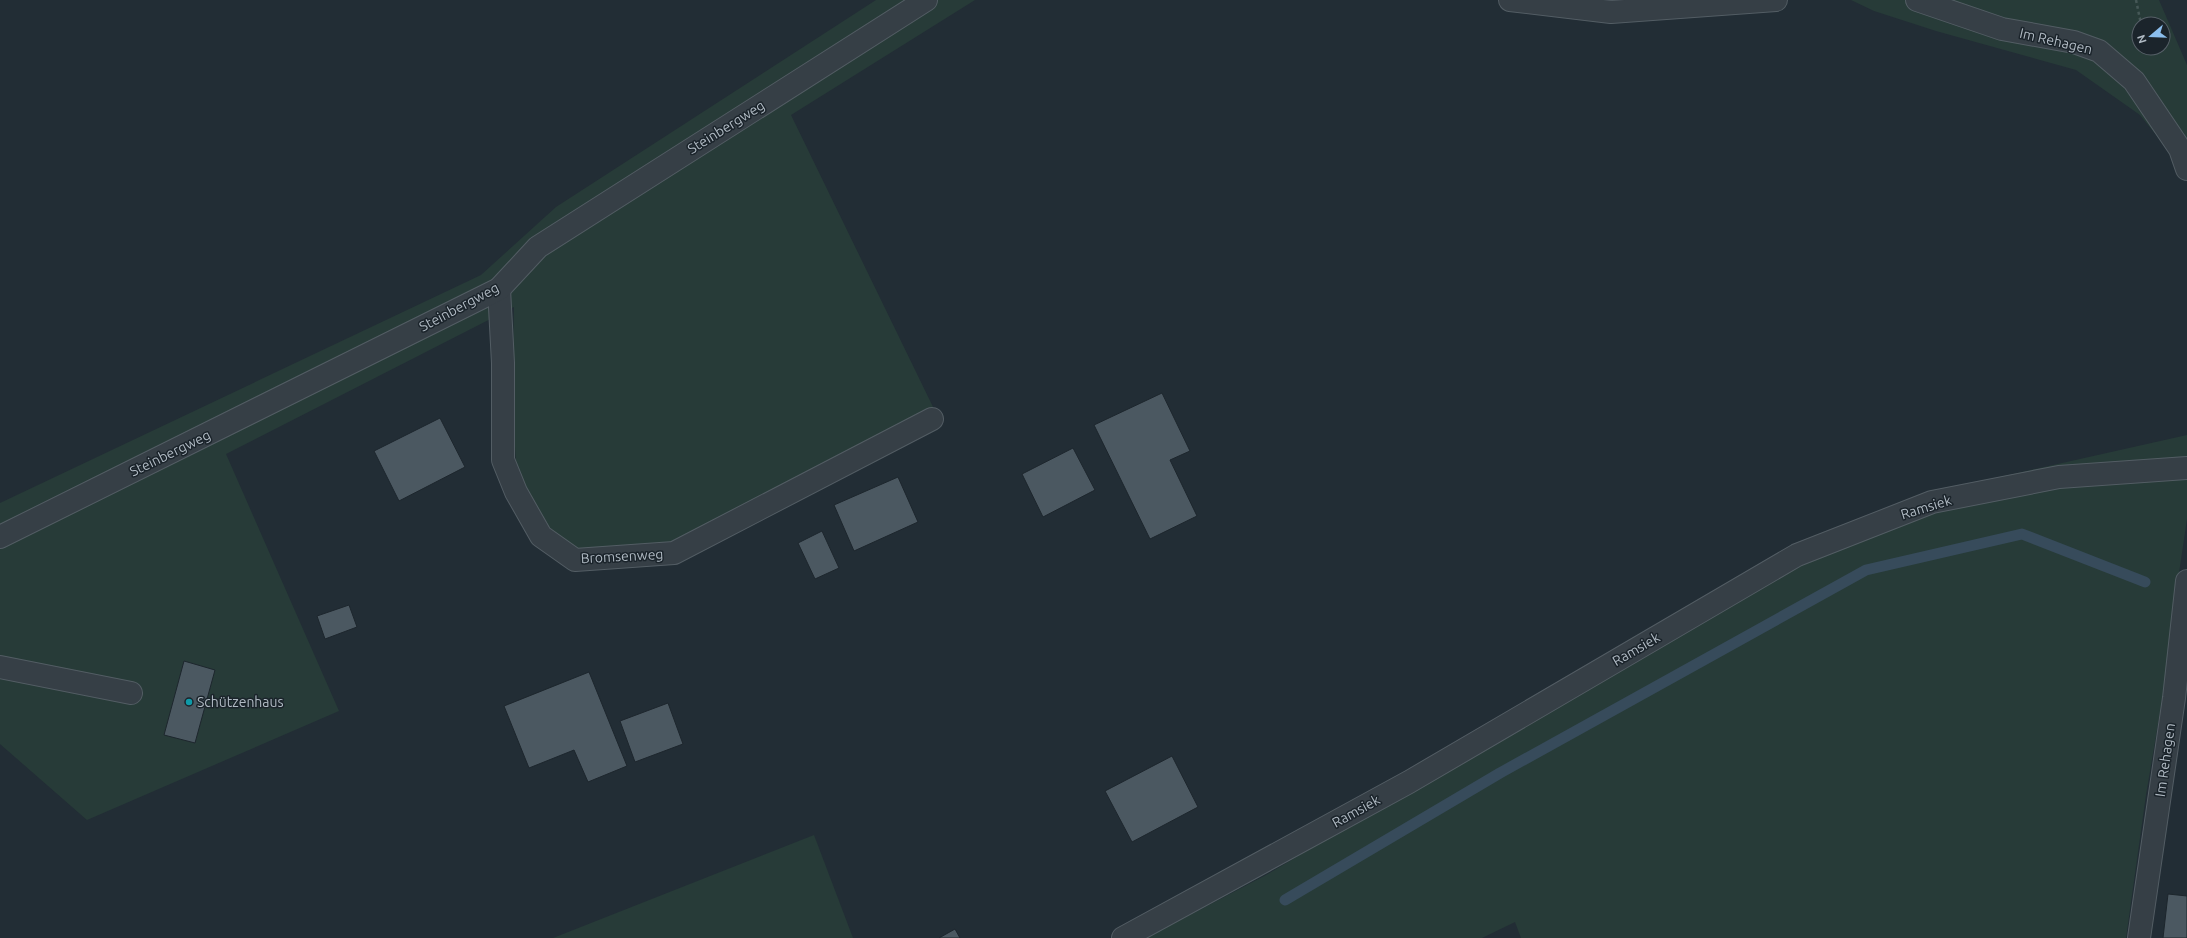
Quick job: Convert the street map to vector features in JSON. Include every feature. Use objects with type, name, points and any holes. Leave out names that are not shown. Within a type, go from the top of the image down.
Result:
[{"type":"street","name":"Steinbergweg","points":[[0,537],[499,289],[538,247],[926,0]]},
{"type":"street","points":[[1510,0],[1611,12],[1776,0]]},
{"type":"street","name":"Im Rehagen","points":[[1917,0],[2002,29],[2074,42],[2099,51],[2134,81],[2180,149],[2187,169]]},
{"type":"street","name":"Bromsenweg","points":[[499,289],[502,363],[503,460],[516,492],[541,536],[575,560],[674,553],[932,419]]},
{"type":"street","name":"Ramsiek","points":[[1123,938],[1409,782],[1797,555],[1932,502],[2060,477],[2187,468]]},
{"type":"street","name":"Im Rehagen","points":[[2139,938],[2174,698],[2187,581]]},
{"type":"street","points":[[0,667],[132,693]]},
{"type":"path","points":[[2136,0],[2139,16]]},
{"type":"green space","points":[[876,0],[975,0],[791,115],[935,411],[668,546],[574,552],[545,528],[517,479],[512,399],[514,307],[226,454],[339,711],[87,820],[0,744],[0,503],[481,275],[556,207]]},
{"type":"green space","points":[[1851,0],[2159,0],[2166,16],[2131,16],[2131,56],[2171,56],[2171,28],[2187,65],[2187,153],[2174,157],[2140,115],[2076,70],[1936,31],[1874,11]]},
{"type":"green space","points":[[2187,435],[2187,519],[2172,620],[2170,653],[2146,795],[2126,938],[1521,938],[1515,922],[1482,938],[1146,938],[1268,874],[1513,728],[1928,493]]},
{"type":"green space","points":[[814,835],[853,938],[553,938]]},
{"type":"building","points":[[1162,393],[1190,451],[1170,460],[1197,516],[1150,539],[1094,425]]},
{"type":"building","points":[[440,418],[465,467],[399,501],[374,451]]},
{"type":"building","points":[[1073,448],[1095,490],[1043,517],[1022,474]]},
{"type":"building","points":[[898,477],[918,522],[854,551],[834,505]]},
{"type":"building","points":[[822,531],[839,568],[815,579],[798,543]]},
{"type":"building","points":[[349,605],[357,627],[325,639],[317,616]]},
{"type":"building","name":"Schützenhaus","points":[[184,661],[215,670],[195,743],[164,735]]},
{"type":"building","points":[[589,672],[627,766],[588,782],[574,750],[529,768],[504,706]]},
{"type":"building","points":[[668,703],[683,744],[635,762],[620,721]]},
{"type":"building","points":[[1172,756],[1198,807],[1132,842],[1105,791]]},
{"type":"building","points":[[2168,894],[2187,896],[2187,938],[2163,938]]},
{"type":"building","points":[[955,929],[960,938],[939,938]]},
{"type":"waterway","points":[[1285,900],[1500,773],[1866,570],[2022,534],[2145,582]]},
{"type":"place","name":"Schützenhaus","points":[[189,702]]}]
